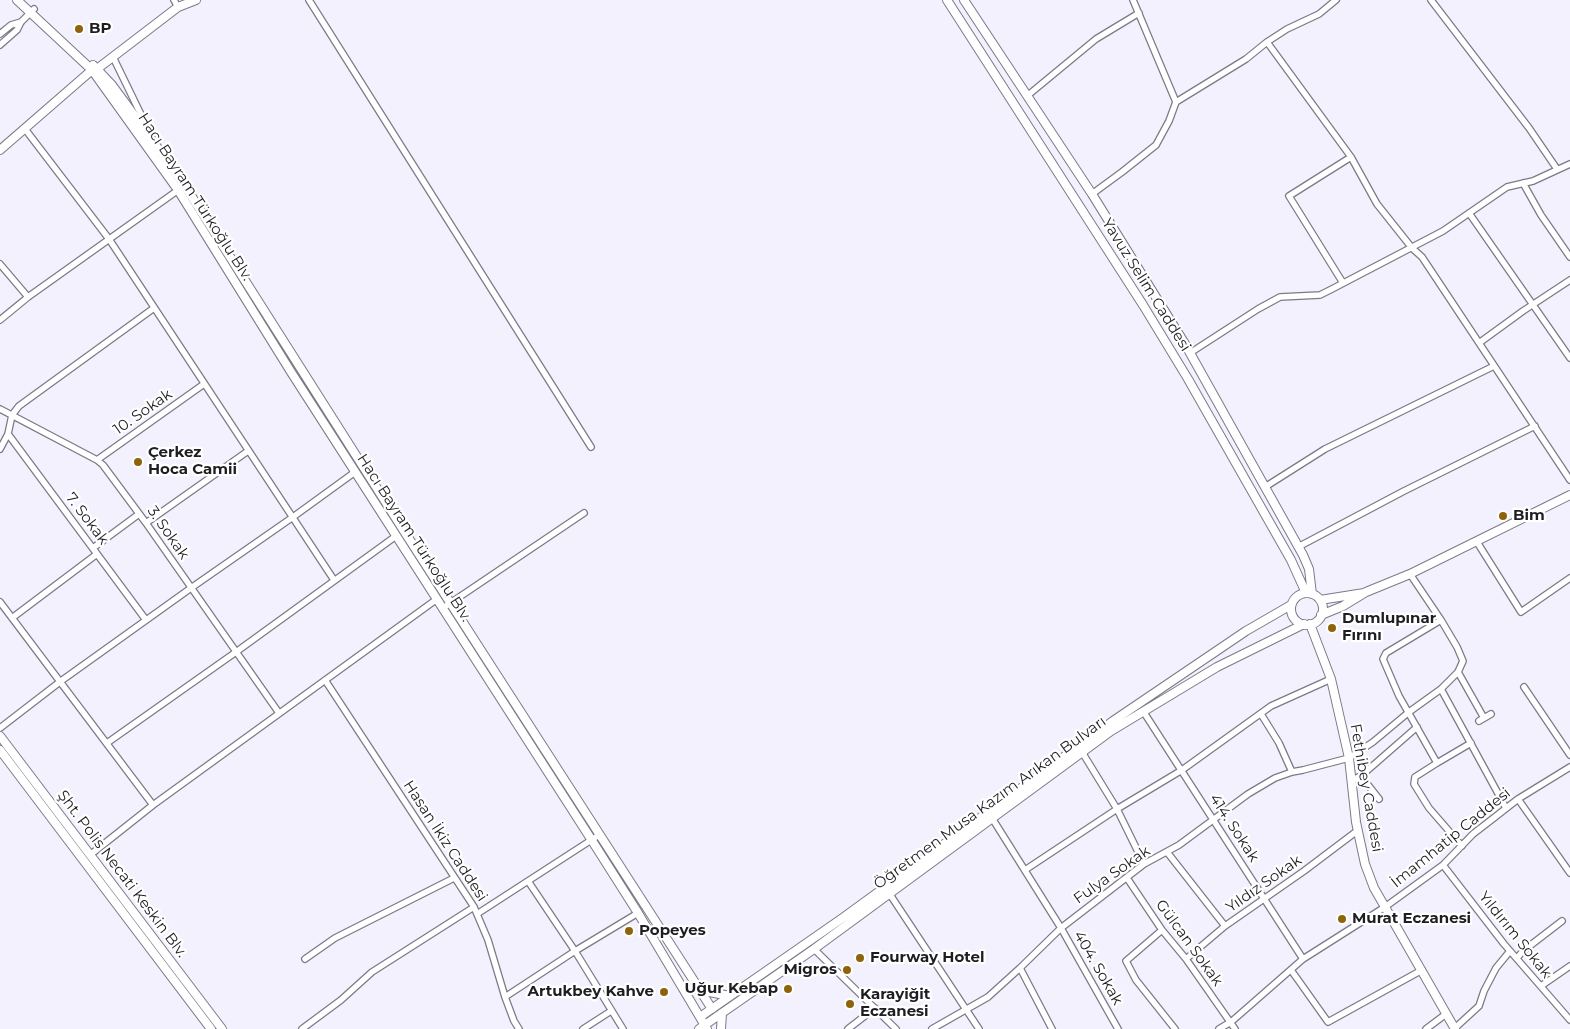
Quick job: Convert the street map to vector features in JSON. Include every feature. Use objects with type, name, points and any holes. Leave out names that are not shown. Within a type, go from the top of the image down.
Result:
[{"type":"street","points":[[17,0],[32,11],[95,70]]},
{"type":"street","points":[[24,0],[32,11]]},
{"type":"street","points":[[0,150],[176,3],[196,0]]},
{"type":"street","points":[[309,0],[591,447]]},
{"type":"street","name":"Yavuz Selim Caddesi","points":[[948,0],[1188,379],[1309,593]]},
{"type":"street","name":"Yavuz Selim Caddesi","points":[[964,0],[1092,194],[1190,353],[1309,568],[1309,593]]},
{"type":"street","points":[[1133,0],[1176,102]]},
{"type":"street","points":[[1078,204],[1156,144],[1169,121],[1176,102],[1246,59],[1266,42],[1287,29],[1319,14],[1336,0]]},
{"type":"street","points":[[1431,0],[1558,169]]},
{"type":"street","points":[[0,45],[17,30],[21,22],[32,11]]},
{"type":"street","points":[[1027,96],[1096,39],[1140,13]]},
{"type":"street","points":[[0,34],[11,25],[21,22]]},
{"type":"street","points":[[1266,42],[1351,157],[1377,204],[1412,248],[1422,257],[1570,480]]},
{"type":"street","points":[[113,57],[157,146]]},
{"type":"street","name":"Hacı Bayram Türkoğlu Blv.","points":[[95,70],[122,97],[157,146],[291,372],[638,913],[700,1018],[704,1028]]},
{"type":"street","name":"Hacı Bayram Türkoğlu Blv.","points":[[95,70],[181,188],[712,1009]]},
{"type":"street","points":[[24,129],[108,239],[334,580]]},
{"type":"street","points":[[1343,283],[1289,196],[1351,157]]},
{"type":"street","points":[[1190,353],[1280,297],[1320,295],[1443,231],[1507,187],[1532,181],[1570,164]]},
{"type":"street","points":[[1523,183],[1541,215],[1570,257]]},
{"type":"street","points":[[0,320],[28,297],[181,188]]},
{"type":"street","points":[[1469,213],[1570,358]]},
{"type":"street","points":[[0,264],[28,297]]},
{"type":"street","points":[[1479,343],[1570,280]]},
{"type":"street","points":[[0,449],[8,434],[12,415],[19,406],[154,308]]},
{"type":"street","points":[[1264,487],[1325,449],[1494,366]]},
{"type":"street","name":"10. Sokak","points":[[97,460],[204,384]]},
{"type":"street","name":"3. Sokak","points":[[0,409],[97,460],[103,465],[279,713]]},
{"type":"street","points":[[1298,547],[1404,491],[1535,426]]},
{"type":"street","name":"7. Sokak","points":[[8,434],[146,620]]},
{"type":"street","points":[[146,523],[248,452]]},
{"type":"street","points":[[0,728],[61,681],[355,472]]},
{"type":"street","points":[[1321,615],[1322,605],[1320,600],[1309,593],[1297,596],[1291,605],[1292,615],[1295,620],[1307,624],[1314,622],[1321,615],[1344,606],[1366,592],[1410,574],[1570,495]]},
{"type":"street","points":[[93,548],[139,514]]},
{"type":"street","points":[[443,608],[584,514]]},
{"type":"street","points":[[107,743],[396,536]]},
{"type":"street","points":[[1477,542],[1521,612],[1570,578]]},
{"type":"street","points":[[12,618],[98,554]]},
{"type":"street","points":[[1410,574],[1457,646],[1463,661],[1458,672],[1482,720],[1491,714]]},
{"type":"street","points":[[1320,600],[1366,592]]},
{"type":"street","points":[[90,855],[153,805],[437,599]]},
{"type":"street","points":[[0,602],[153,805]]},
{"type":"street","name":"Öğretmen Musa Kazım Arıkan Bulvarı","points":[[704,1028],[758,986],[814,949],[992,818],[1169,682],[1246,631],[1291,605]]},
{"type":"street","points":[[1437,763],[1387,671],[1383,658],[1386,653],[1441,620]]},
{"type":"street","name":"Öğretmen Musa Kazım Arıkan Bulvarı","points":[[700,1018],[1080,749],[1217,666],[1307,624]]},
{"type":"street","name":"Fethibey Caddesi","points":[[1307,624],[1331,679],[1349,758],[1357,831],[1365,864],[1374,888],[1455,1028]]},
{"type":"street","name":"Fulya Sokak","points":[[932,1029],[988,996],[1020,968],[1060,928],[1144,864],[1179,846],[1248,794],[1274,778],[1349,758],[1373,742],[1409,712],[1441,689],[1458,672]]},
{"type":"street","points":[[1025,870],[1117,808],[1182,770],[1277,703],[1331,679]]},
{"type":"street","name":"Hasan İkiz Caddesi","points":[[326,680],[478,914],[505,997],[519,1029]]},
{"type":"street","points":[[1524,686],[1570,755]]},
{"type":"street","points":[[1441,689],[1506,808]]},
{"type":"street","name":"414. Sokak","points":[[1143,711],[1304,959]]},
{"type":"street","points":[[1262,714],[1280,742],[1292,772]]},
{"type":"street","points":[[1352,780],[1361,776],[1417,727]]},
{"type":"street","name":"Şht. Polis Necati Keskin Blv.","points":[[0,736],[222,1029]]},
{"type":"street","points":[[1462,846],[1429,808],[1414,784],[1414,777],[1471,743]]},
{"type":"street","points":[[1080,749],[1117,808],[1144,864]]},
{"type":"street","name":"Şht. Polis Necati Keskin Blv.","points":[[0,750],[211,1029]]},
{"type":"street","name":"İmamhatip Caddesi","points":[[1219,1029],[1231,1022],[1304,959],[1385,907],[1443,865],[1473,834],[1506,808],[1570,767]]},
{"type":"street","points":[[1361,776],[1379,799]]},
{"type":"street","points":[[1518,800],[1570,873]]},
{"type":"street","name":"404. Sokak","points":[[992,818],[1060,928],[1118,1029]]},
{"type":"street","name":"Yıldız Sokak","points":[[1186,959],[1225,926],[1304,871],[1357,831]]},
{"type":"street","points":[[478,914],[599,834]]},
{"type":"street","points":[[1167,852],[1225,926]]},
{"type":"street","name":"Yıldırım Sokak","points":[[1443,865],[1510,951],[1570,1020]]},
{"type":"street","points":[[305,959],[335,938],[454,878]]},
{"type":"street","name":"Gülcan Sokak","points":[[1127,878],[1162,930],[1186,959],[1235,1029]]},
{"type":"street","points":[[528,881],[622,1029]]},
{"type":"street","points":[[889,894],[979,1029]]},
{"type":"street","points":[[302,1029],[341,1000],[372,972],[474,908]]},
{"type":"street","points":[[505,997],[574,951],[638,913]]},
{"type":"street","points":[[1517,958],[1523,951],[1562,921]]},
{"type":"street","points":[[1162,930],[1126,961],[1136,980],[1175,1029]]},
{"type":"street","points":[[808,941],[896,1029]]},
{"type":"street","points":[[1455,1028],[1479,1006],[1496,968],[1510,951]]},
{"type":"street","points":[[1541,986],[1570,966]]},
{"type":"street","points":[[1020,968],[1052,1029]]},
{"type":"street","points":[[1291,970],[1328,1022],[1422,970]]},
{"type":"street","points":[[699,990],[730,996]]},
{"type":"street","points":[[848,1029],[875,1008]]},
{"type":"street","points":[[583,1029],[611,1011]]},
{"type":"street","points":[[720,1029],[722,1013]]},
{"type":"street","points":[[1426,1029],[1446,1014]]},
{"type":"place","name":"BP","points":[[79,29]]},
{"type":"place","name":"Çerkez Hoca Camii","points":[[138,462]]},
{"type":"place","name":"Bim","points":[[1503,516]]},
{"type":"place","name":"Dumlupınar Fırını","points":[[1332,628]]},
{"type":"place","name":"Murat Eczanesi","points":[[1342,919]]},
{"type":"place","name":"Popeyes","points":[[629,931]]},
{"type":"place","name":"Fourway Hotel","points":[[860,958]]},
{"type":"place","name":"Migros","points":[[847,970]]},
{"type":"place","name":"Uğur Kebap","points":[[788,989]]},
{"type":"place","name":"Artukbey Kahve","points":[[664,992]]},
{"type":"place","name":"Karayiğit Eczanesi","points":[[850,1004]]}]
